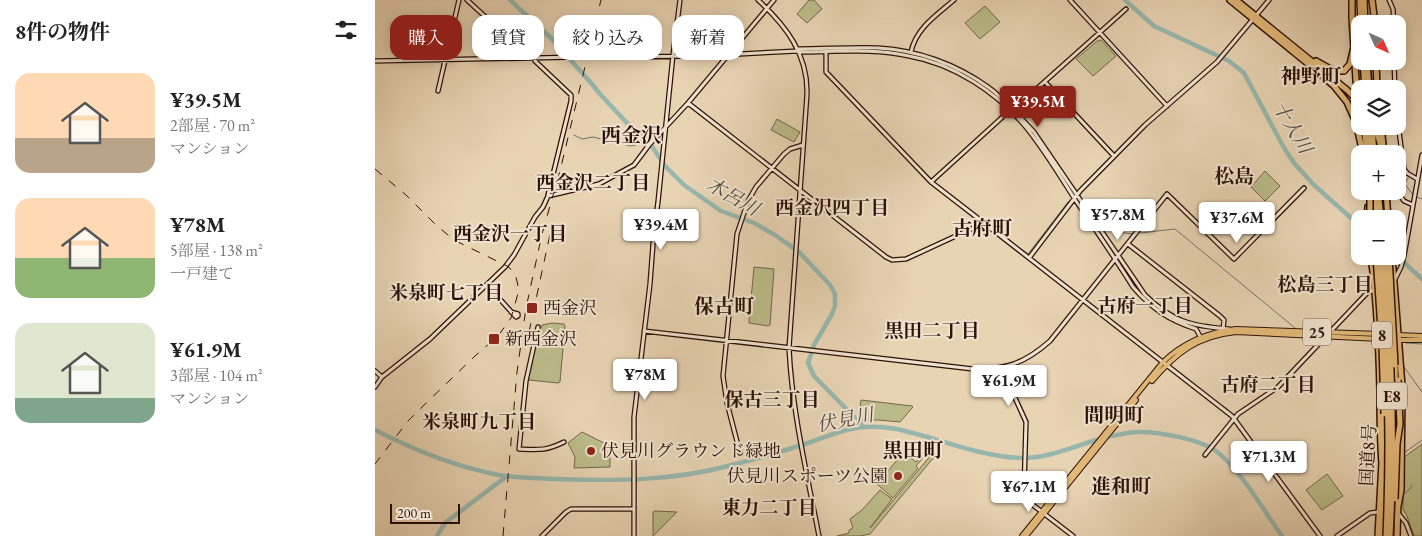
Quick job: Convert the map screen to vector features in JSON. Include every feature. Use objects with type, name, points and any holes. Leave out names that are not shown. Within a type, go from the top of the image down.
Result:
[{"type":"highway","points":[[1230,0],[1325,67],[1337,72],[1344,71],[1351,62]]},
{"type":"highway","points":[[1236,0],[1334,86],[1347,102],[1363,145]]},
{"type":"highway","points":[[1352,0],[1353,15]]},
{"type":"highway","points":[[1360,0],[1361,15]]},
{"type":"highway","points":[[1364,0],[1365,15]]},
{"type":"highway","points":[[1372,0],[1374,15]]},
{"type":"highway","points":[[1287,41],[1351,94]]},
{"type":"highway","points":[[1378,135],[1382,145]]},
{"type":"highway","points":[[1381,135],[1382,145]]},
{"type":"highway","name":"8","points":[[1373,265],[1378,336],[1382,464]]},
{"type":"highway","points":[[1374,265],[1374,283]]},
{"type":"highway","name":"国道8号","points":[[1374,265],[1383,350],[1384,414],[1378,536]]},
{"type":"highway","name":"E8","points":[[1381,265],[1386,330],[1389,416],[1384,536]]},
{"type":"highway","name":"E8","points":[[1385,265],[1390,330],[1393,417],[1394,535]]},
{"type":"highway","name":"国道8号","points":[[1390,265],[1398,506],[1394,535]]},
{"type":"highway","points":[[1393,265],[1402,409],[1401,490],[1398,506]]},
{"type":"highway","points":[[1394,535],[1397,444],[1400,424],[1399,358]]},
{"type":"highway","points":[[1384,433],[1384,536]]},
{"type":"highway","points":[[1379,512],[1383,522]]},
{"type":"main road","name":"25","points":[[1024,536],[1165,363],[1201,339],[1223,331],[1237,329],[1331,332],[1422,340]]},
{"type":"main road","name":"25","points":[[1223,331],[1327,337],[1378,336]]},
{"type":"main road","name":"25","points":[[1398,338],[1422,336]]},
{"type":"street","points":[[456,15],[459,0]]},
{"type":"street","points":[[467,0],[483,15]]},
{"type":"street","points":[[678,15],[680,0]]},
{"type":"street","points":[[758,0],[782,25],[798,51],[804,64],[807,84],[789,348],[792,388],[819,536]]},
{"type":"street","points":[[744,36],[774,0]]},
{"type":"street","points":[[911,52],[914,40],[921,30],[954,0]]},
{"type":"street","points":[[1071,0],[1167,106]]},
{"type":"street","points":[[1029,258],[1076,197],[1114,156],[1145,125],[1220,59],[1269,0]]},
{"type":"street","points":[[1389,0],[1393,8],[1393,15]]},
{"type":"street","points":[[931,182],[1126,9]]},
{"type":"street","points":[[744,53],[864,48],[911,52],[939,61],[969,75],[987,87],[1034,132],[1141,296],[1161,314],[1196,329],[1201,339]]},
{"type":"street","points":[[798,51],[877,52],[924,59],[975,83],[1012,110]]},
{"type":"street","points":[[826,52],[826,72],[931,182],[1234,418],[1320,536]]},
{"type":"street","points":[[462,60],[672,55]]},
{"type":"street","points":[[375,61],[445,60],[437,91]]},
{"type":"street","points":[[634,536],[634,418],[672,60]]},
{"type":"street","points":[[548,196],[599,184],[634,165],[649,145],[724,60]]},
{"type":"street","points":[[375,387],[382,377],[430,339],[512,259],[535,217],[543,207],[548,196],[571,95],[535,61]]},
{"type":"street","points":[[1045,82],[1114,156]]},
{"type":"street","points":[[688,103],[886,258],[892,260],[906,259],[983,223]]},
{"type":"street","points":[[740,453],[723,376],[737,234],[748,201],[756,187],[784,154],[790,149],[803,144]]},
{"type":"street","points":[[1205,456],[1234,418],[1245,408],[1278,387],[1368,292],[1394,281],[1404,256],[1422,155]]},
{"type":"street","points":[[1406,172],[1417,179]]},
{"type":"street","points":[[644,331],[973,369],[994,369],[1012,366],[1037,352],[1050,341],[1167,194],[1234,259],[1304,188]]},
{"type":"street","points":[[1403,200],[1413,205]]},
{"type":"street","points":[[1117,258],[1145,295],[1163,310],[1177,319],[1196,326],[1223,331],[1224,320],[1220,316],[1128,244]]},
{"type":"street","points":[[487,285],[511,312]]},
{"type":"street","points":[[538,327],[526,381],[519,448],[541,450],[564,442]]},
{"type":"street","points":[[994,369],[996,374],[1011,389],[1026,422],[1024,490],[1027,498],[1029,502],[1073,536]]},
{"type":"street","points":[[375,371],[382,377]]},
{"type":"street","points":[[542,536],[571,509],[634,509]]},
{"type":"street","points":[[1337,536],[1370,512],[1379,512]]},
{"type":"street","points":[[1398,513],[1406,523],[1411,536]]},
{"type":"green space","points":[[809,0],[814,0],[822,9],[807,23],[797,14]]},
{"type":"green space","points":[[985,6],[1000,22],[980,39],[965,23]]},
{"type":"green space","points":[[1101,40],[1116,56],[1093,76],[1076,59],[1097,41]]},
{"type":"green space","points":[[777,119],[800,132],[794,142],[771,130]]},
{"type":"green space","points":[[1265,171],[1280,186],[1265,201],[1251,187]]},
{"type":"green space","points":[[754,267],[774,269],[770,325],[768,326],[749,323]]},
{"type":"green space","points":[[552,323],[564,324],[565,326],[560,382],[529,380],[537,331],[542,325]]},
{"type":"green space","points":[[861,400],[913,407],[900,422],[862,420],[859,417]]},
{"type":"green space","name":"伏見川グラウンド緑地","points":[[582,432],[610,446],[610,467],[574,468],[575,457],[568,443]]},
{"type":"green space","points":[[1422,444],[1422,536],[1414,536],[1403,509],[1403,458]]},
{"type":"green space","name":"伏見川スポーツ公園","points":[[927,453],[916,466],[918,468],[893,498],[877,484],[902,454],[916,462]]},
{"type":"green space","points":[[931,455],[935,456],[870,534],[837,536],[849,533],[849,530],[853,528],[850,519],[862,510],[880,490],[892,499],[870,528]]},
{"type":"green space","points":[[1327,474],[1343,496],[1322,510],[1306,490]]},
{"type":"green space","points":[[653,512],[677,512],[653,536]]},
{"type":"waterway","name":"木呂川","points":[[510,0],[550,37],[626,122],[649,142],[665,166],[684,185],[721,211],[754,223],[775,235],[799,252],[830,285],[835,294],[835,306],[814,345],[808,363],[814,376],[864,427]]},
{"type":"waterway","name":"十人川","points":[[1125,0],[1154,26],[1229,61],[1244,73],[1294,163],[1314,185],[1351,218]]},
{"type":"waterway","points":[[574,135],[582,139],[593,137],[631,146],[636,145],[643,137]]},
{"type":"waterway","points":[[1385,138],[1387,145]]},
{"type":"waterway","points":[[1408,178],[1405,184],[1413,195]]},
{"type":"waterway","points":[[1416,197],[1422,199]]},
{"type":"waterway","points":[[987,223],[1028,254],[1068,202]]},
{"type":"waterway","points":[[1098,222],[1109,230],[1132,234]]},
{"type":"waterway","points":[[1140,233],[1175,229],[1295,328]]},
{"type":"waterway","name":"十人川","points":[[1406,264],[1422,279]]},
{"type":"waterway","points":[[1316,334],[1323,334]]},
{"type":"waterway","points":[[1337,335],[1368,336]]},
{"type":"waterway","points":[[1406,343],[1422,344]]},
{"type":"waterway","points":[[1404,367],[1422,392]]},
{"type":"waterway","name":"伏見川","points":[[375,430],[435,457],[483,472],[521,477],[601,480],[643,479],[707,471],[778,452],[843,431],[864,427],[898,430],[976,451],[1022,458],[1044,456],[1118,435],[1136,432],[1155,433],[1189,439],[1216,451],[1243,479],[1282,536]]},
{"type":"waterway","points":[[1404,453],[1422,440]]},
{"type":"waterway","points":[[437,536],[445,523],[507,476]]},
{"type":"waterway","points":[[1403,495],[1412,485]]},
{"type":"railway","points":[[503,536],[517,372],[526,308],[542,234],[560,171],[601,0]]},
{"type":"railway","points":[[375,169],[454,240],[509,267],[516,277],[519,290],[511,318],[498,336],[408,421],[375,464]]},
{"type":"railway","points":[[529,332],[552,225]]},
{"type":"place","name":"西金沢","points":[[532,308]]},
{"type":"place","name":"新西金沢","points":[[494,339]]},
{"type":"place","name":"伏見川グラウンド緑地","points":[[591,451]]},
{"type":"place","name":"伏見川スポーツ公園","points":[[898,476]]},
{"type":"district","name":"神野町","points":[[1311,76]]},
{"type":"district","name":"西金沢","points":[[631,135]]},
{"type":"district","name":"松島","points":[[1234,176]]},
{"type":"district","name":"西金沢二丁目","points":[[593,182]]},
{"type":"district","name":"西金沢四丁目","points":[[832,207]]},
{"type":"district","name":"古府町","points":[[982,228]]},
{"type":"district","name":"西金沢一丁目","points":[[510,233]]},
{"type":"district","name":"松島三丁目","points":[[1325,284]]},
{"type":"district","name":"米泉町七丁目","points":[[446,292]]},
{"type":"district","name":"古府一丁目","points":[[1145,305]]},
{"type":"district","name":"保古町","points":[[724,306]]},
{"type":"district","name":"黒田二丁目","points":[[932,330]]},
{"type":"district","name":"古府二丁目","points":[[1268,384]]},
{"type":"district","name":"保古三丁目","points":[[772,399]]},
{"type":"district","name":"間明町","points":[[1114,415]]},
{"type":"district","name":"米泉町九丁目","points":[[479,421]]},
{"type":"district","name":"黒田町","points":[[913,450]]},
{"type":"district","name":"進和町","points":[[1121,486]]},
{"type":"district","name":"東力二丁目","points":[[769,507]]}]
